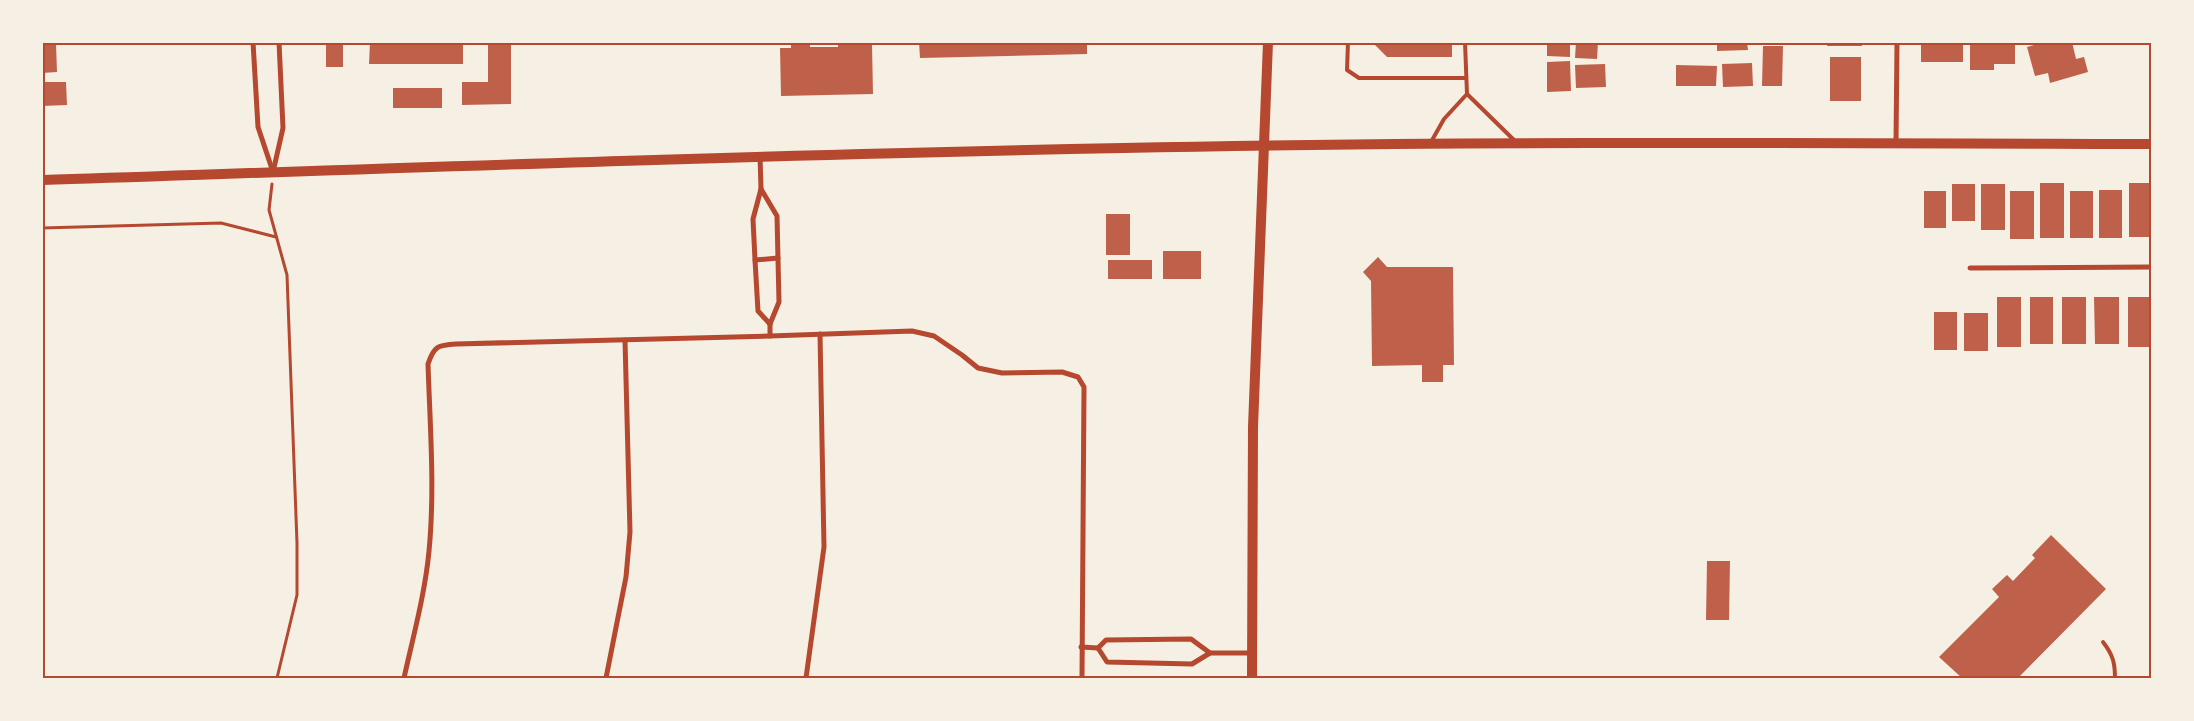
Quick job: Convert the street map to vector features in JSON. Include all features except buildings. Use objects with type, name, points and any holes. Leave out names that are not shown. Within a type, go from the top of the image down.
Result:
[{"type":"main road","points":[[1252,678],[1253,427],[1259,327],[1268,42]]},
{"type":"main road","points":[[42,180],[760,156],[1264,146],[1517,143],[2152,144]]},
{"type":"street","points":[[253,42],[258,127],[273,172]]},
{"type":"street","points":[[273,172],[283,128],[279,42]]},
{"type":"street","points":[[1896,143],[1897,42]]},
{"type":"street","points":[[760,156],[761,189],[753,219],[758,311],[770,324]]},
{"type":"street","points":[[761,189],[777,216],[780,302],[770,324],[770,336]]},
{"type":"street","points":[[755,260],[778,258]]},
{"type":"street","points":[[1970,268],[2152,267]]},
{"type":"street","points":[[404,678],[429,552],[432,492],[428,364],[432,351],[442,345],[456,344],[770,336],[912,330],[934,336],[978,368],[1002,373],[1062,372],[1078,377],[1084,387],[1082,678]]},
{"type":"street","points":[[806,678],[824,547],[820,334]]},
{"type":"street","points":[[606,678],[626,577],[630,532],[625,340]]},
{"type":"street","points":[[1081,647],[1098,648],[1106,640],[1191,640],[1210,653]]},
{"type":"street","points":[[1098,648],[1108,662],[1192,664],[1210,653],[1252,653]]},
{"type":"lane","points":[[1348,42],[1347,70],[1359,78],[1466,78]]},
{"type":"lane","points":[[1465,42],[1467,94],[1517,143]]},
{"type":"lane","points":[[1429,145],[1444,119],[1467,94]]},
{"type":"lane","points":[[2103,642],[2112,654],[2115,663],[2115,678]]},
{"type":"path","points":[[273,172],[270,210],[287,275],[297,551],[297,595],[277,678]]},
{"type":"path","points":[[42,228],[222,223],[277,238]]}]
